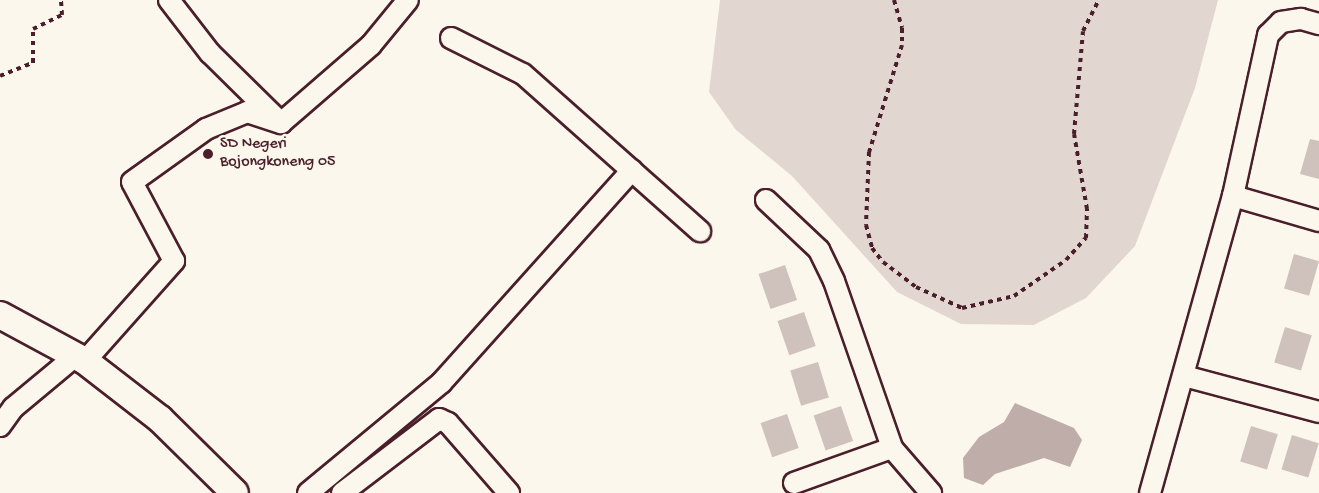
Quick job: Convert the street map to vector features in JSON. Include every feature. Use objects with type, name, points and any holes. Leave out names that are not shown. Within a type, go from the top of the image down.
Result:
[{"type":"street","points":[[169,0],[210,53],[281,123]]},
{"type":"street","points":[[281,123],[370,45],[408,0]]},
{"type":"street","points":[[1150,493],[1233,196],[1268,35],[1281,22],[1301,19],[1319,24]]},
{"type":"street","points":[[451,38],[524,74],[700,231]]},
{"type":"street","points":[[0,426],[13,408],[79,359],[174,261],[132,182],[206,129],[247,112],[281,123]]},
{"type":"street","points":[[308,493],[441,383],[632,170]]},
{"type":"street","points":[[1233,196],[1319,221]]},
{"type":"street","points":[[766,200],[819,250],[834,281],[892,448],[931,493]]},
{"type":"street","points":[[0,315],[79,359],[160,419],[235,493]]},
{"type":"street","points":[[1184,376],[1319,412]]},
{"type":"street","points":[[342,493],[439,419],[448,423],[509,493]]},
{"type":"street","points":[[794,483],[892,448]]},
{"type":"path","points":[[0,76],[33,63],[33,29],[62,15],[61,0]]},
{"type":"path","points":[[894,0],[902,28],[902,45],[869,153],[866,225],[872,248],[883,262],[916,287],[962,308],[1014,296],[1066,260],[1086,238],[1087,209],[1074,134],[1083,31],[1099,0]]},
{"type":"shaded area","points":[[720,0],[1218,0],[1195,88],[1135,246],[1086,298],[1034,325],[961,324],[897,292],[792,176],[736,130],[709,92]]},
{"type":"shaded area","points":[[1015,403],[1074,428],[1082,440],[1070,467],[1044,458],[995,474],[983,485],[964,478],[963,458],[979,437],[1004,422]]},
{"type":"building","points":[[1310,139],[1319,141],[1319,179],[1300,174]]},
{"type":"building","points":[[1294,254],[1319,261],[1309,296],[1284,289]]},
{"type":"building","points":[[785,265],[797,300],[771,309],[759,274]]},
{"type":"building","points":[[804,312],[816,346],[789,355],[778,321]]},
{"type":"building","points":[[1285,327],[1312,335],[1301,371],[1274,362]]},
{"type":"building","points":[[818,362],[829,397],[801,406],[790,370]]},
{"type":"building","points":[[841,406],[853,441],[826,450],[814,415]]},
{"type":"building","points":[[787,414],[799,448],[772,457],[761,423]]},
{"type":"building","points":[[1251,426],[1278,434],[1267,470],[1240,461]]},
{"type":"building","points":[[1292,435],[1319,443],[1308,478],[1281,469]]},
{"type":"place","name":"SD Negeri Bojongkoneng 05","points":[[208,154]]}]
